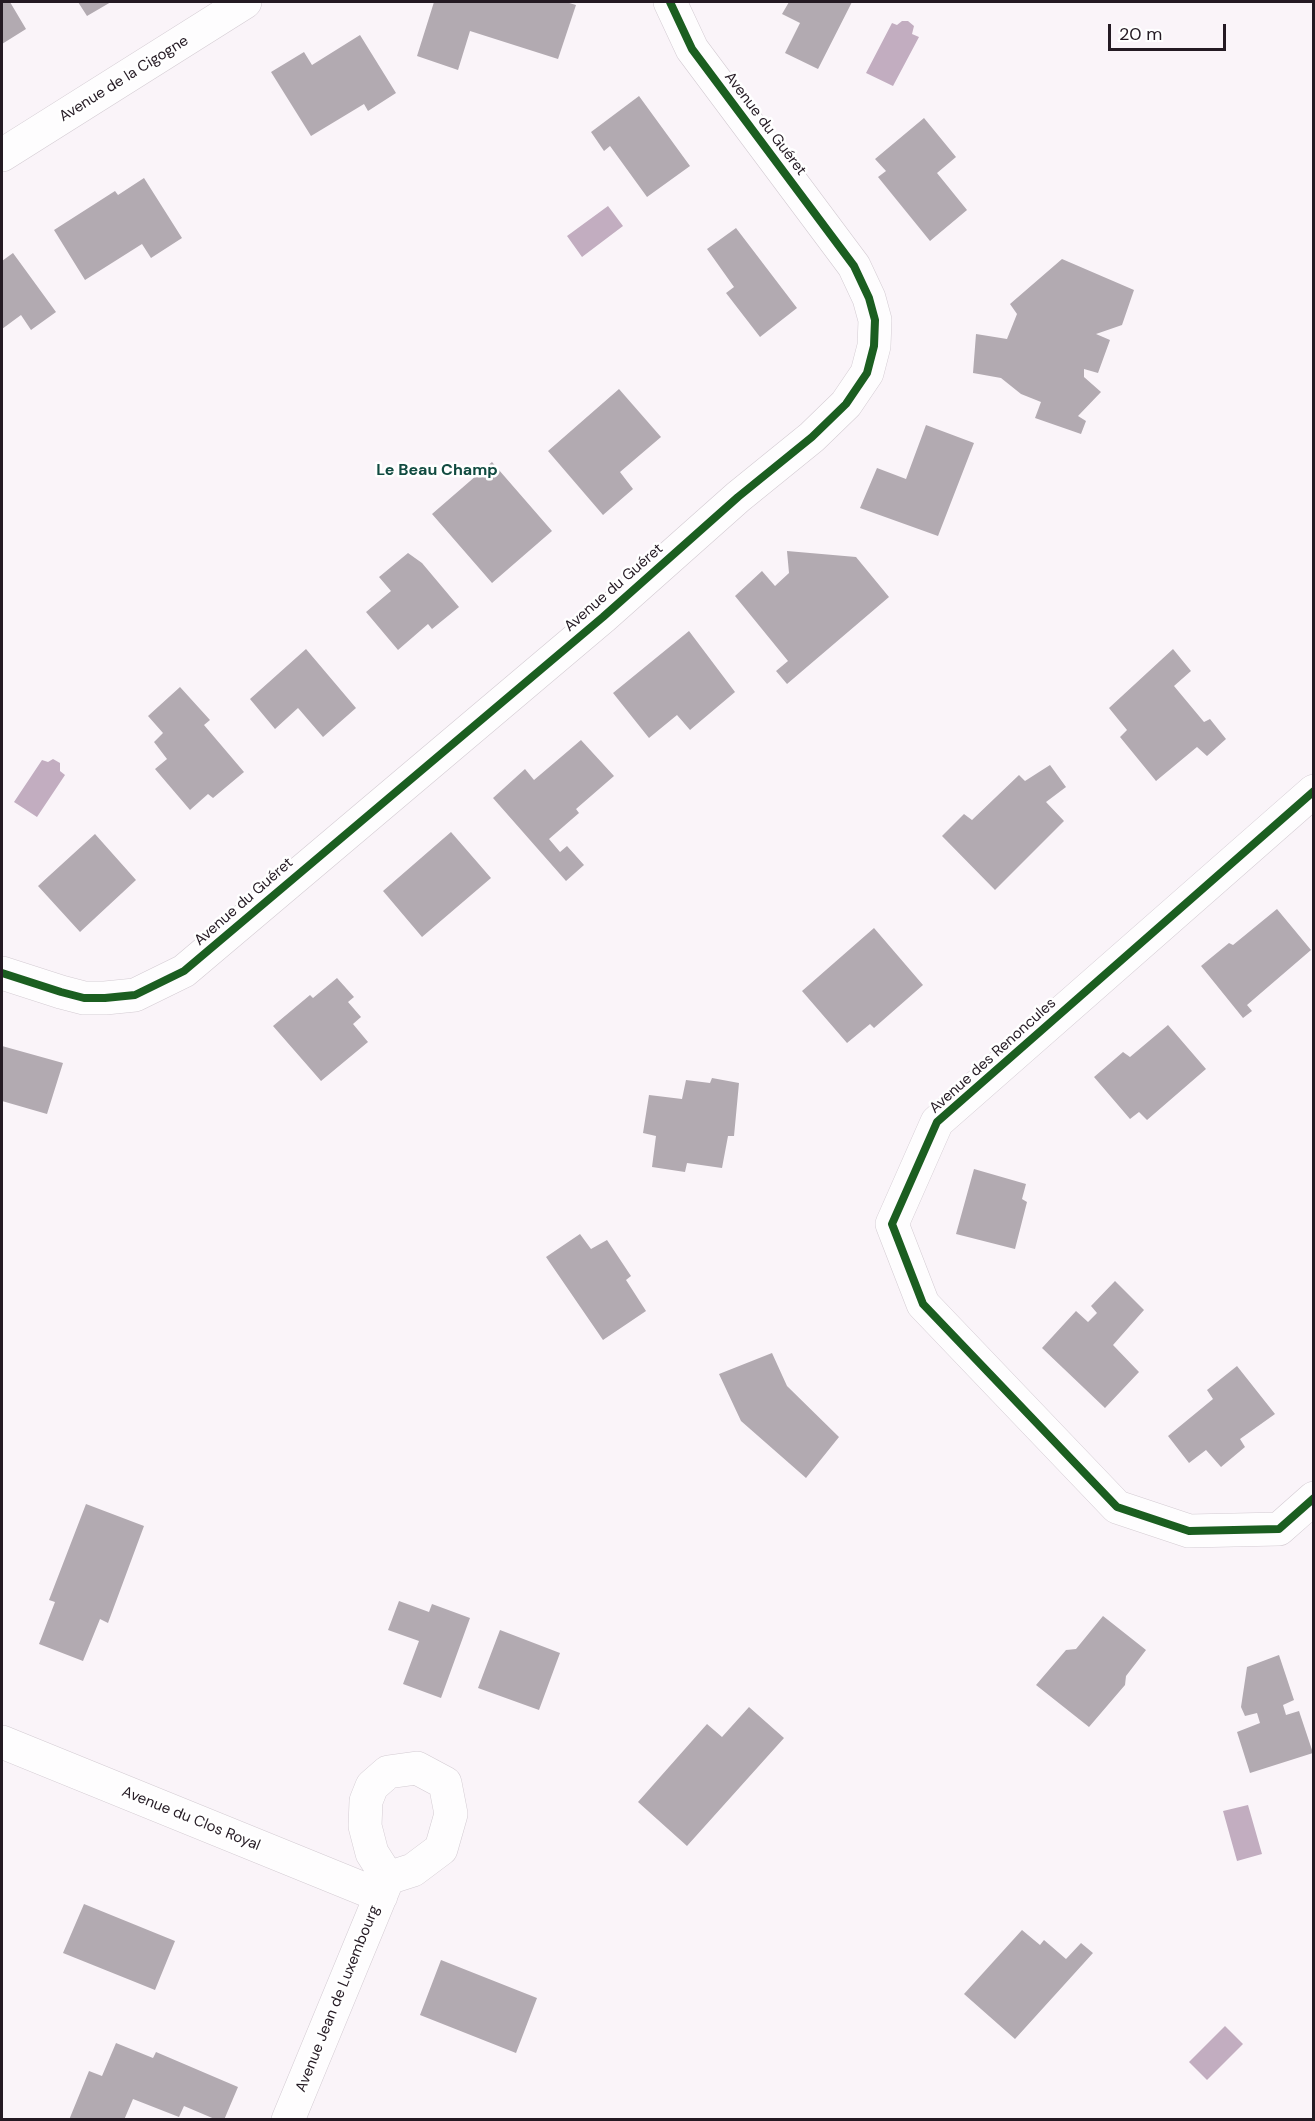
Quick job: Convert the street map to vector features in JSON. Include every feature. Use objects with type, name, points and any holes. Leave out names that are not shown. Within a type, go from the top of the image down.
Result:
[{"type":"street","name":"Avenue de la Cigogne","points":[[2,155],[246,2]]},
{"type":"street","name":"Avenue du Guéret","points":[[2,973],[84,998],[105,998],[135,995],[184,971],[603,617],[738,497],[812,437],[846,404],[867,373],[874,346],[875,320],[869,298],[854,266],[692,49],[670,2]]},
{"type":"street","name":"Avenue des Renoncules","points":[[1314,791],[937,1122],[892,1224],[923,1304],[1117,1508],[1189,1531],[1278,1529],[1314,1498]]},
{"type":"street","name":"Avenue du Clos Royal","points":[[2,1742],[384,1887]]},
{"type":"street","name":"Avenue Jean de Luxembourg","points":[[288,2120],[384,1887]]},
{"type":"shaded area","points":[[902,21],[908,21],[914,26],[912,34],[919,37],[893,86],[866,73],[892,23],[897,25]]},
{"type":"shaded area","points":[[608,206],[623,226],[582,257],[567,236]]},
{"type":"shaded area","points":[[53,759],[60,763],[60,771],[65,775],[37,817],[14,802],[42,760],[48,762]]},
{"type":"shaded area","points":[[1248,1805],[1262,1854],[1237,1861],[1223,1811]]},
{"type":"shaded area","points":[[1225,2026],[1243,2044],[1207,2080],[1189,2062]]},
{"type":"building","points":[[2,2],[10,2],[26,29],[2,44]]},
{"type":"building","points":[[78,2],[111,2],[87,16]]},
{"type":"building","points":[[434,2],[566,2],[576,5],[558,59],[470,31],[458,70],[417,56]]},
{"type":"building","points":[[789,2],[852,2],[818,69],[785,53],[800,23],[782,14]]},
{"type":"building","points":[[360,35],[396,93],[368,111],[364,104],[311,136],[271,72],[304,52],[312,65]]},
{"type":"building","points":[[639,96],[690,166],[647,197],[610,146],[604,151],[591,132]]},
{"type":"building","points":[[924,118],[956,157],[937,173],[967,210],[930,241],[878,177],[886,171],[875,159]]},
{"type":"building","points":[[144,178],[182,238],[151,258],[142,244],[85,280],[54,230],[115,191],[118,195]]},
{"type":"building","points":[[736,228],[797,308],[760,337],[726,293],[734,287],[707,249]]},
{"type":"building","points":[[13,253],[56,312],[31,330],[21,315],[2,329],[2,261]]},
{"type":"building","points":[[1062,259],[1134,290],[1122,325],[1096,334],[1110,340],[1098,373],[1084,369],[1084,377],[1101,392],[1078,416],[1086,421],[1081,434],[1035,418],[1041,402],[1021,394],[1001,378],[973,373],[976,334],[1007,339],[1017,314],[1010,304]]},
{"type":"building","points":[[619,389],[661,437],[620,472],[633,489],[603,515],[548,451]]},
{"type":"building","points":[[926,425],[974,443],[938,536],[860,508],[877,468],[906,479]]},
{"type":"building","points":[[492,462],[552,531],[492,583],[432,514]]},
{"type":"building","points":[[787,551],[856,557],[889,597],[787,684],[776,671],[788,661],[735,596],[762,571],[775,586],[789,573]]},
{"type":"building","points":[[408,553],[422,563],[459,607],[432,629],[428,624],[398,650],[366,612],[391,591],[379,577]]},
{"type":"building","points":[[689,631],[735,692],[690,730],[677,715],[649,738],[613,693]]},
{"type":"building","points":[[306,649],[356,708],[323,737],[298,708],[275,729],[250,699]]},
{"type":"building","points":[[1173,649],[1191,671],[1174,686],[1204,722],[1210,719],[1226,739],[1207,756],[1197,747],[1156,781],[1120,737],[1127,730],[1109,708]]},
{"type":"building","points":[[180,687],[210,720],[204,725],[244,772],[213,798],[208,794],[190,810],[155,769],[167,759],[154,742],[163,733],[148,716]]},
{"type":"building","points":[[581,740],[614,776],[576,809],[579,813],[549,839],[560,852],[567,846],[584,865],[566,881],[493,798],[525,769],[534,780]]},
{"type":"building","points":[[1050,765],[1066,787],[1046,802],[1064,821],[995,890],[942,836],[964,814],[972,820],[1019,775],[1025,781]]},
{"type":"building","points":[[451,832],[491,878],[422,937],[383,891]]},
{"type":"building","points":[[95,834],[136,880],[80,932],[38,886]]},
{"type":"building","points":[[1277,909],[1311,950],[1247,1005],[1252,1011],[1243,1018],[1201,966],[1229,943],[1233,945]]},
{"type":"building","points":[[874,928],[923,985],[874,1028],[870,1024],[847,1043],[802,991]]},
{"type":"building","points":[[337,978],[354,997],[348,1002],[361,1017],[353,1024],[368,1042],[321,1081],[273,1026],[310,995],[313,998]]},
{"type":"building","points":[[1168,1025],[1206,1069],[1147,1120],[1139,1112],[1130,1119],[1094,1077],[1123,1052],[1130,1057]]},
{"type":"building","points":[[2,1046],[63,1063],[47,1114],[2,1101]]},
{"type":"building","points":[[712,1078],[739,1083],[734,1136],[728,1136],[722,1168],[687,1163],[685,1172],[652,1167],[656,1136],[643,1133],[649,1095],[682,1099],[686,1080],[710,1083]]},
{"type":"building","points":[[974,1169],[1026,1184],[1022,1199],[1027,1202],[1015,1249],[956,1234]]},
{"type":"building","points":[[580,1234],[591,1249],[607,1240],[631,1276],[626,1280],[646,1311],[603,1340],[546,1257]]},
{"type":"building","points":[[1115,1281],[1144,1310],[1113,1345],[1139,1372],[1105,1408],[1042,1348],[1076,1311],[1088,1322],[1097,1313],[1091,1306]]},
{"type":"building","points":[[772,1353],[787,1386],[839,1437],[806,1478],[741,1421],[719,1374]]},
{"type":"building","points":[[1237,1366],[1275,1414],[1240,1439],[1245,1447],[1221,1467],[1206,1450],[1189,1463],[1168,1436],[1213,1399],[1207,1390]]},
{"type":"building","points":[[86,1504],[144,1526],[108,1623],[100,1619],[83,1661],[39,1644],[55,1602],[49,1600]]},
{"type":"building","points":[[399,1601],[429,1612],[432,1604],[470,1618],[441,1698],[403,1684],[419,1641],[388,1630]]},
{"type":"building","points":[[1103,1616],[1146,1650],[1126,1676],[1125,1685],[1089,1727],[1036,1685],[1066,1650],[1076,1649]]},
{"type":"building","points":[[500,1630],[560,1653],[539,1710],[478,1688]]},
{"type":"building","points":[[1279,1655],[1294,1700],[1283,1705],[1286,1715],[1299,1711],[1313,1753],[1250,1773],[1237,1732],[1260,1723],[1257,1713],[1245,1716],[1241,1707],[1247,1667]]},
{"type":"building","points":[[749,1707],[784,1738],[687,1846],[638,1802],[707,1724],[722,1737]]},
{"type":"building","points":[[84,1904],[175,1941],[155,1990],[63,1953]]},
{"type":"building","points":[[1022,1930],[1040,1945],[1044,1940],[1066,1959],[1081,1943],[1093,1953],[1015,2039],[964,1994]]},
{"type":"building","points":[[441,1960],[537,1998],[516,2053],[420,2015]]},
{"type":"building","points":[[116,2043],[153,2058],[156,2052],[238,2087],[224,2120],[217,2120],[184,2106],[179,2117],[133,2099],[124,2120],[69,2120],[89,2071],[102,2076]]},
{"type":"cycle path","points":[[2,973],[84,998],[105,998],[135,995],[184,971],[603,617],[738,497],[812,437],[846,404],[867,373],[874,346],[875,320],[869,298],[854,266],[692,49],[670,2]]},
{"type":"cycle path","points":[[1314,791],[937,1122],[892,1224],[923,1304],[1117,1507],[1189,1531],[1279,1529],[1314,1498]]},
{"type":"district","name":"Le Beau Champ","points":[[437,471]]}]
